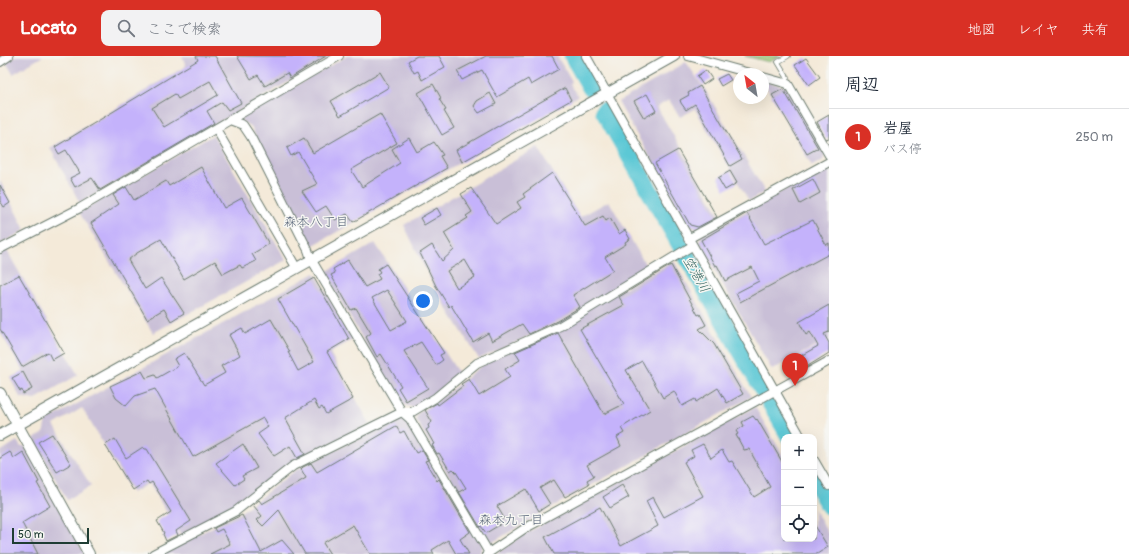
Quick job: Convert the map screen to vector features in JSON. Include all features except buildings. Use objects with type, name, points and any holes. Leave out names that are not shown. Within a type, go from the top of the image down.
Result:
[{"type":"street","points":[[0,62],[9,56]]},
{"type":"street","points":[[0,249],[80,208],[339,56]]},
{"type":"street","points":[[586,56],[773,392],[799,434]]},
{"type":"street","points":[[0,435],[296,267],[674,56]]},
{"type":"street","points":[[688,56],[733,68]]},
{"type":"street","points":[[769,79],[788,84],[829,155]]},
{"type":"street","points":[[230,120],[243,125],[251,137],[308,250],[311,259],[402,412],[410,419],[488,553],[524,529],[829,361]]},
{"type":"street","points":[[219,134],[296,267]]},
{"type":"street","points":[[153,554],[236,511],[293,466],[402,412],[412,412],[435,398],[477,363],[560,326],[675,256],[690,244],[829,162]]},
{"type":"street","points":[[0,393],[89,554]]},
{"type":"street","points":[[817,465],[829,486]]},
{"type":"lane","points":[[785,83],[787,77],[778,62],[788,56]]},
{"type":"shaded area","points":[[16,56],[43,56],[13,74],[6,62]]},
{"type":"shaded area","points":[[182,56],[333,56],[80,203],[50,148],[186,66]]},
{"type":"shaded area","points":[[347,56],[557,56],[572,82],[570,84],[578,96],[312,246],[251,127],[240,120],[241,118]]},
{"type":"shaded area","points":[[686,62],[704,88],[765,192],[749,201],[695,109],[680,117],[669,100],[657,107],[720,216],[697,229],[689,226],[618,102]]},
{"type":"shaded area","points":[[769,82],[787,87],[825,153],[823,160],[812,166],[769,91]]},
{"type":"shaded area","points":[[213,135],[286,260],[153,333],[79,212]]},
{"type":"shaded area","points":[[538,147],[580,217],[609,201],[648,269],[563,320],[479,359],[435,289],[404,225]]},
{"type":"shaded area","points":[[826,167],[829,168],[829,339],[772,370],[699,243],[701,236]]},
{"type":"shaded area","points":[[0,181],[25,230],[0,244]]},
{"type":"shaded area","points":[[375,243],[459,374],[440,390],[414,408],[401,404],[324,273]]},
{"type":"shaded area","points":[[6,249],[78,375],[34,400],[20,397],[10,378],[23,371],[0,332],[0,252]]},
{"type":"shaded area","points":[[674,261],[751,397],[536,516],[493,542],[487,540],[416,420],[417,414],[444,396],[487,362]]},
{"type":"shaded area","points":[[315,273],[354,339],[330,353],[370,424],[292,462],[235,507],[181,536],[149,483],[132,493],[82,408],[54,425],[91,486],[67,500],[33,439],[43,434],[46,421]]},
{"type":"shaded area","points":[[755,407],[781,452],[781,542],[817,542],[817,514],[829,535],[829,554],[496,554],[525,534]]},
{"type":"shaded area","points":[[400,417],[411,426],[482,544],[480,554],[161,554],[241,512],[296,470]]},
{"type":"shaded area","points":[[17,441],[21,447],[25,446],[85,554],[0,554],[0,452]]},
{"type":"green space","points":[[745,56],[780,56],[769,62]]},
{"type":"waterway","name":"空港川","points":[[573,56],[591,88]]},
{"type":"waterway","name":"空港川","points":[[604,111],[788,434]]},
{"type":"waterway","name":"空港川","points":[[817,485],[829,506]]},
{"type":"place","name":"岩屋","points":[[795,386]]},
{"type":"district","name":"森本八丁目","points":[[316,221]]},
{"type":"district","name":"森本九丁目","points":[[511,519]]}]
